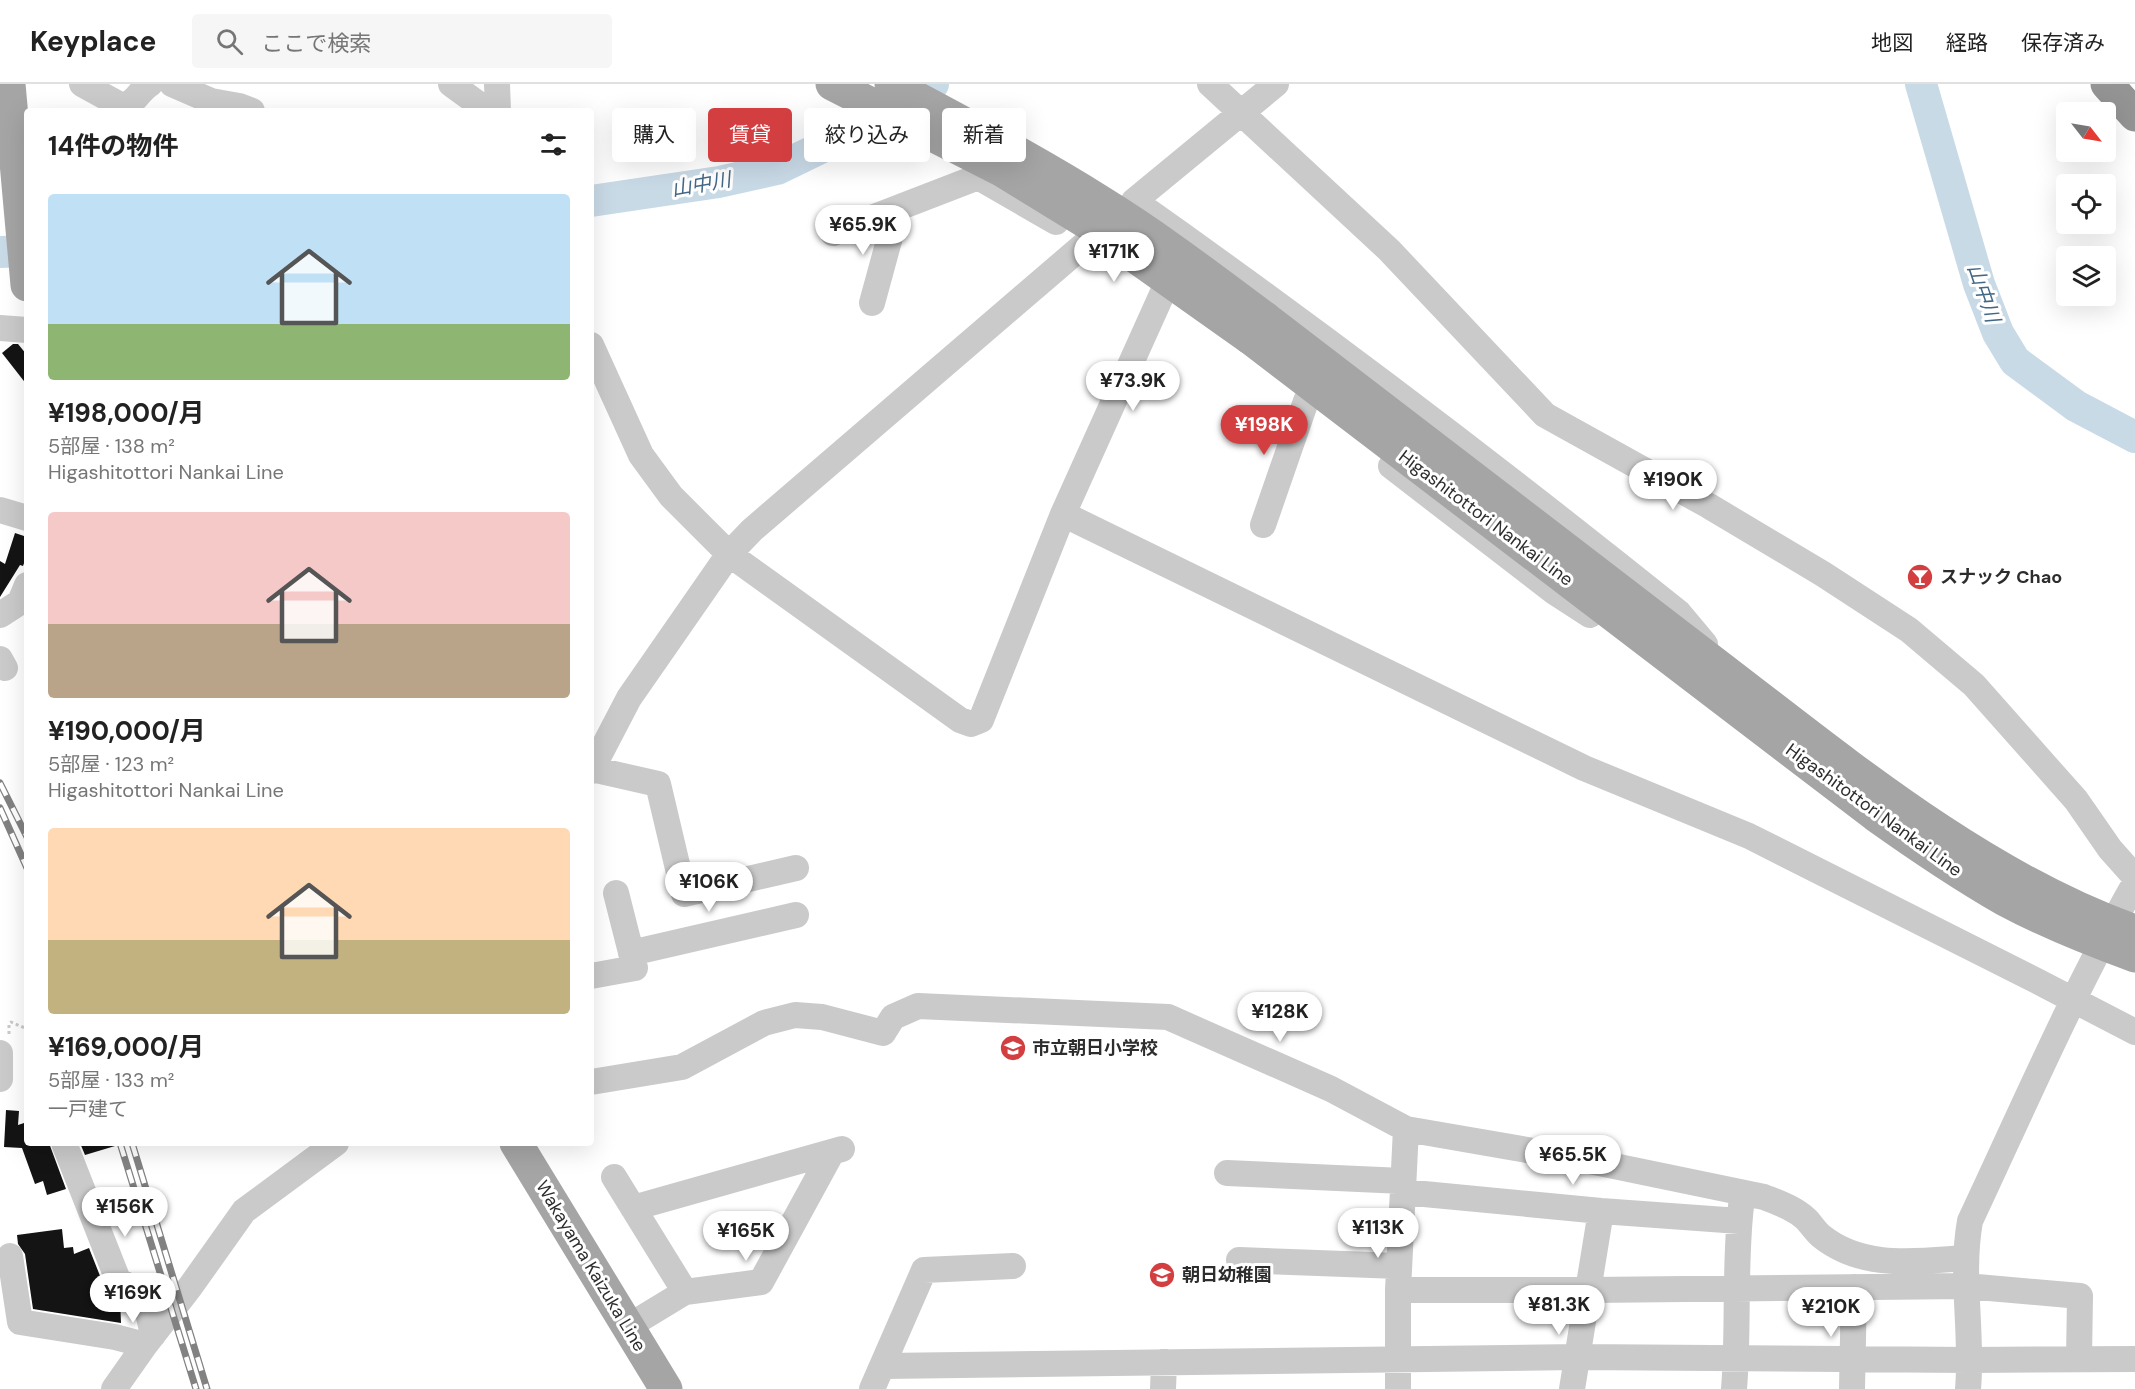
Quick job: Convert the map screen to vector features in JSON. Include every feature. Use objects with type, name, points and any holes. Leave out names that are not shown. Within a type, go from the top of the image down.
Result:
[{"type":"highway","points":[[2107,84],[2135,115]]},
{"type":"main road","points":[[9,84],[12,187],[24,265]]},
{"type":"main road","name":"Higashitottori Nankai Line","points":[[832,84],[1001,170],[1257,328],[1738,681],[1860,774],[1971,851],[2116,933],[2135,956]]},
{"type":"main road","name":"Higashitottori Nankai Line","points":[[891,84],[1012,149],[1101,202],[1158,240],[1257,328],[1691,674],[1875,815],[1935,857],[2005,900],[2047,921],[2116,933]]},
{"type":"main road","name":"Wakayama Kaizuka Line","points":[[518,1146],[666,1389]]},
{"type":"street","points":[[82,84],[122,106],[131,103],[140,91],[150,84]]},
{"type":"street","points":[[172,84],[211,100],[244,108]]},
{"type":"street","points":[[451,84],[484,108]]},
{"type":"street","points":[[497,84],[498,108]]},
{"type":"street","points":[[1210,84],[1389,250],[1545,415],[1708,506],[1823,574],[1909,630],[1974,685],[2076,800],[2110,849],[2135,877]]},
{"type":"street","points":[[594,764],[628,698],[729,554],[752,530],[1134,201],[1276,84]]},
{"type":"street","points":[[833,233],[978,177],[1125,264],[1553,591],[1599,621],[1691,674]]},
{"type":"street","points":[[1134,201],[1393,388],[1582,535],[1678,613],[1738,681]]},
{"type":"street","points":[[872,303],[890,237],[888,212]]},
{"type":"street","points":[[594,358],[598,375],[642,455],[672,496],[729,554],[960,720],[971,724],[981,720],[1063,514],[1163,292]]},
{"type":"street","points":[[0,328],[24,330]]},
{"type":"street","points":[[1263,525],[1306,401]]},
{"type":"street","points":[[0,510],[24,517]]},
{"type":"street","points":[[1063,514],[1584,768],[1749,836],[2135,1032]]},
{"type":"street","points":[[0,615],[20,602],[24,592]]},
{"type":"street","points":[[594,771],[658,784],[684,894],[796,868]]},
{"type":"street","points":[[1968,1389],[1970,1360],[1965,1247],[1970,1221],[2074,1001],[2116,933],[2135,884]]},
{"type":"street","points":[[594,975],[635,968],[616,893]]},
{"type":"street","points":[[631,952],[796,915]]},
{"type":"street","points":[[594,1082],[682,1067],[764,1023],[795,1015],[822,1017],[883,1033],[893,1017],[918,1006],[1168,1017],[1331,1089],[1406,1129],[1585,1160],[1764,1197],[1789,1207],[1805,1219],[1821,1236],[1865,1258],[1888,1262],[1966,1258]]},
{"type":"street","points":[[0,1053],[2,1065],[0,1079]]},
{"type":"street","points":[[1398,1389],[1399,1278],[1406,1129]]},
{"type":"street","points":[[65,1146],[117,1280],[144,1295],[149,1340]]},
{"type":"street","points":[[114,1389],[244,1210],[332,1146]]},
{"type":"street","points":[[628,1326],[685,1292],[761,1282],[840,1150],[633,1208]]},
{"type":"street","points":[[1227,1173],[1403,1186],[1601,1211],[1739,1221]]},
{"type":"street","points":[[614,1177],[685,1292]]},
{"type":"street","points":[[1734,1389],[1737,1358],[1736,1289],[1742,1193]]},
{"type":"street","points":[[1572,1389],[1590,1290],[1601,1211]]},
{"type":"street","points":[[10,1256],[20,1322],[149,1340]]},
{"type":"street","points":[[1239,1260],[1399,1278],[1590,1290],[1966,1286],[2080,1296],[2079,1359]]},
{"type":"street","points":[[872,1389],[924,1270],[1013,1266]]},
{"type":"street","points":[[1852,1389],[1854,1287]]},
{"type":"street","points":[[883,1366],[1577,1357],[2135,1359]]},
{"type":"street","points":[[1163,1389],[1164,1362]]},
{"type":"building","points":[[13,344],[18,344],[24,351],[24,381],[2,353]]},
{"type":"building","points":[[15,533],[24,536],[23,566],[20,565],[0,597],[0,561],[5,564]]},
{"type":"building","points":[[6,1110],[19,1111],[18,1125],[24,1123],[24,1146],[50,1146],[66,1189],[47,1195],[43,1181],[35,1184],[22,1148],[4,1147]]},
{"type":"building","points":[[81,1146],[115,1146],[85,1155]]},
{"type":"building","points":[[62,1229],[64,1248],[73,1247],[74,1254],[89,1248],[104,1286],[120,1298],[121,1323],[33,1309],[25,1254],[18,1244],[17,1235]]},
{"type":"waterway","name":"山中川","points":[[594,201],[719,182],[777,169],[849,134],[933,84]]},
{"type":"waterway","name":"山中川","points":[[1921,84],[1979,284],[1998,333],[2015,361],[2076,406],[2135,437]]},
{"type":"waterway","name":"山中川","points":[[0,252],[24,251]]},
{"type":"railway","points":[[0,783],[24,831]]},
{"type":"railway","points":[[0,808],[24,861]]},
{"type":"railway","points":[[121,1146],[196,1389]]},
{"type":"railway","points":[[133,1146],[207,1389]]},
{"type":"place","name":"スナック Chao","points":[[1920,577]]},
{"type":"place","name":"市立朝日小学校","points":[[1013,1048]]},
{"type":"place","name":"朝日幼稚園","points":[[1162,1275]]}]
